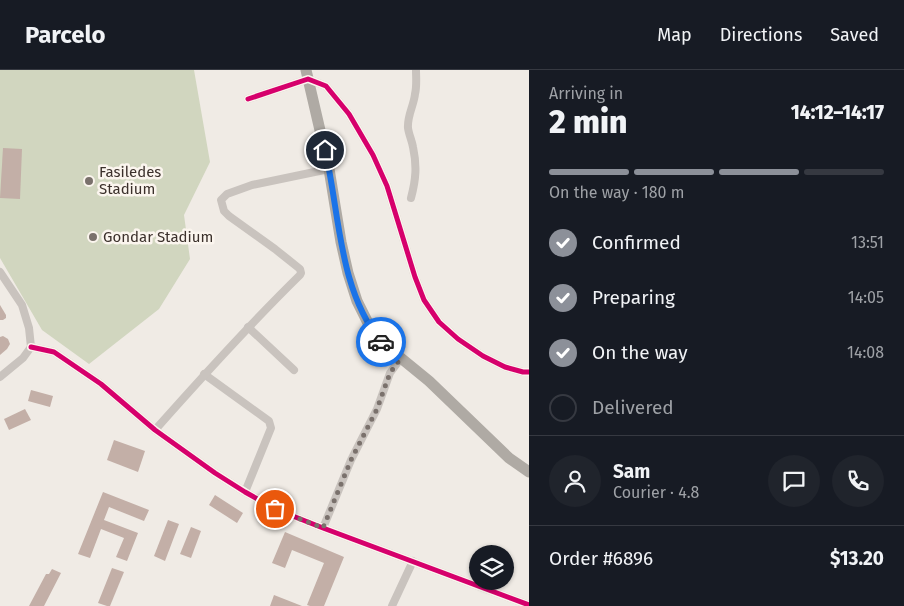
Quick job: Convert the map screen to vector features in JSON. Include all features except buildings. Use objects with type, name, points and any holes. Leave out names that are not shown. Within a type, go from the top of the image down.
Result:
[{"type":"highway","points":[[307,75],[329,169],[348,273],[357,301],[369,325],[380,341],[429,381],[509,458],[529,472]]},
{"type":"street","points":[[411,198],[416,181],[416,165],[408,128],[415,95],[416,70]]},
{"type":"street","points":[[248,99],[307,75],[326,86],[349,114],[373,155],[387,186],[414,277],[424,300],[439,322],[458,339],[483,356],[505,367],[529,372]]},
{"type":"street","points":[[155,430],[248,327],[300,276],[301,271],[229,216],[224,211],[221,200],[227,194],[252,185],[329,169]]},
{"type":"street","points":[[0,272],[22,304],[29,328],[31,347],[23,358],[0,377]]},
{"type":"street","points":[[248,327],[294,370]]},
{"type":"street","points":[[31,347],[54,352],[101,384],[155,430],[245,492],[275,509],[529,605]]},
{"type":"street","points":[[323,528],[351,460],[377,409],[390,373],[401,358]]},
{"type":"street","points":[[204,374],[271,424],[245,492]]},
{"type":"street","points":[[392,606],[413,561]]},
{"type":"green space","name":"Gondar Stadium","points":[[0,70],[194,70],[210,162],[184,215],[190,259],[159,309],[89,364],[42,330],[0,258]]},
{"type":"cycle path","points":[[248,99],[308,79],[326,86],[349,114],[373,155],[387,186],[424,300],[439,322],[458,339],[483,356],[505,367],[529,372]]},
{"type":"cycle path","points":[[31,347],[54,352],[101,384],[155,430],[215,473],[275,509],[529,605]]},
{"type":"way so far","points":[[275,509],[323,528],[351,460],[377,409],[390,373],[401,358],[381,342]]},
{"type":"place","name":"Fasiledes Stadium","points":[[89,181]]},
{"type":"place","name":"Gondar Stadium","points":[[93,237]]},
{"type":"route","points":[[325,150],[348,273],[357,301],[369,325],[381,342]]}]
